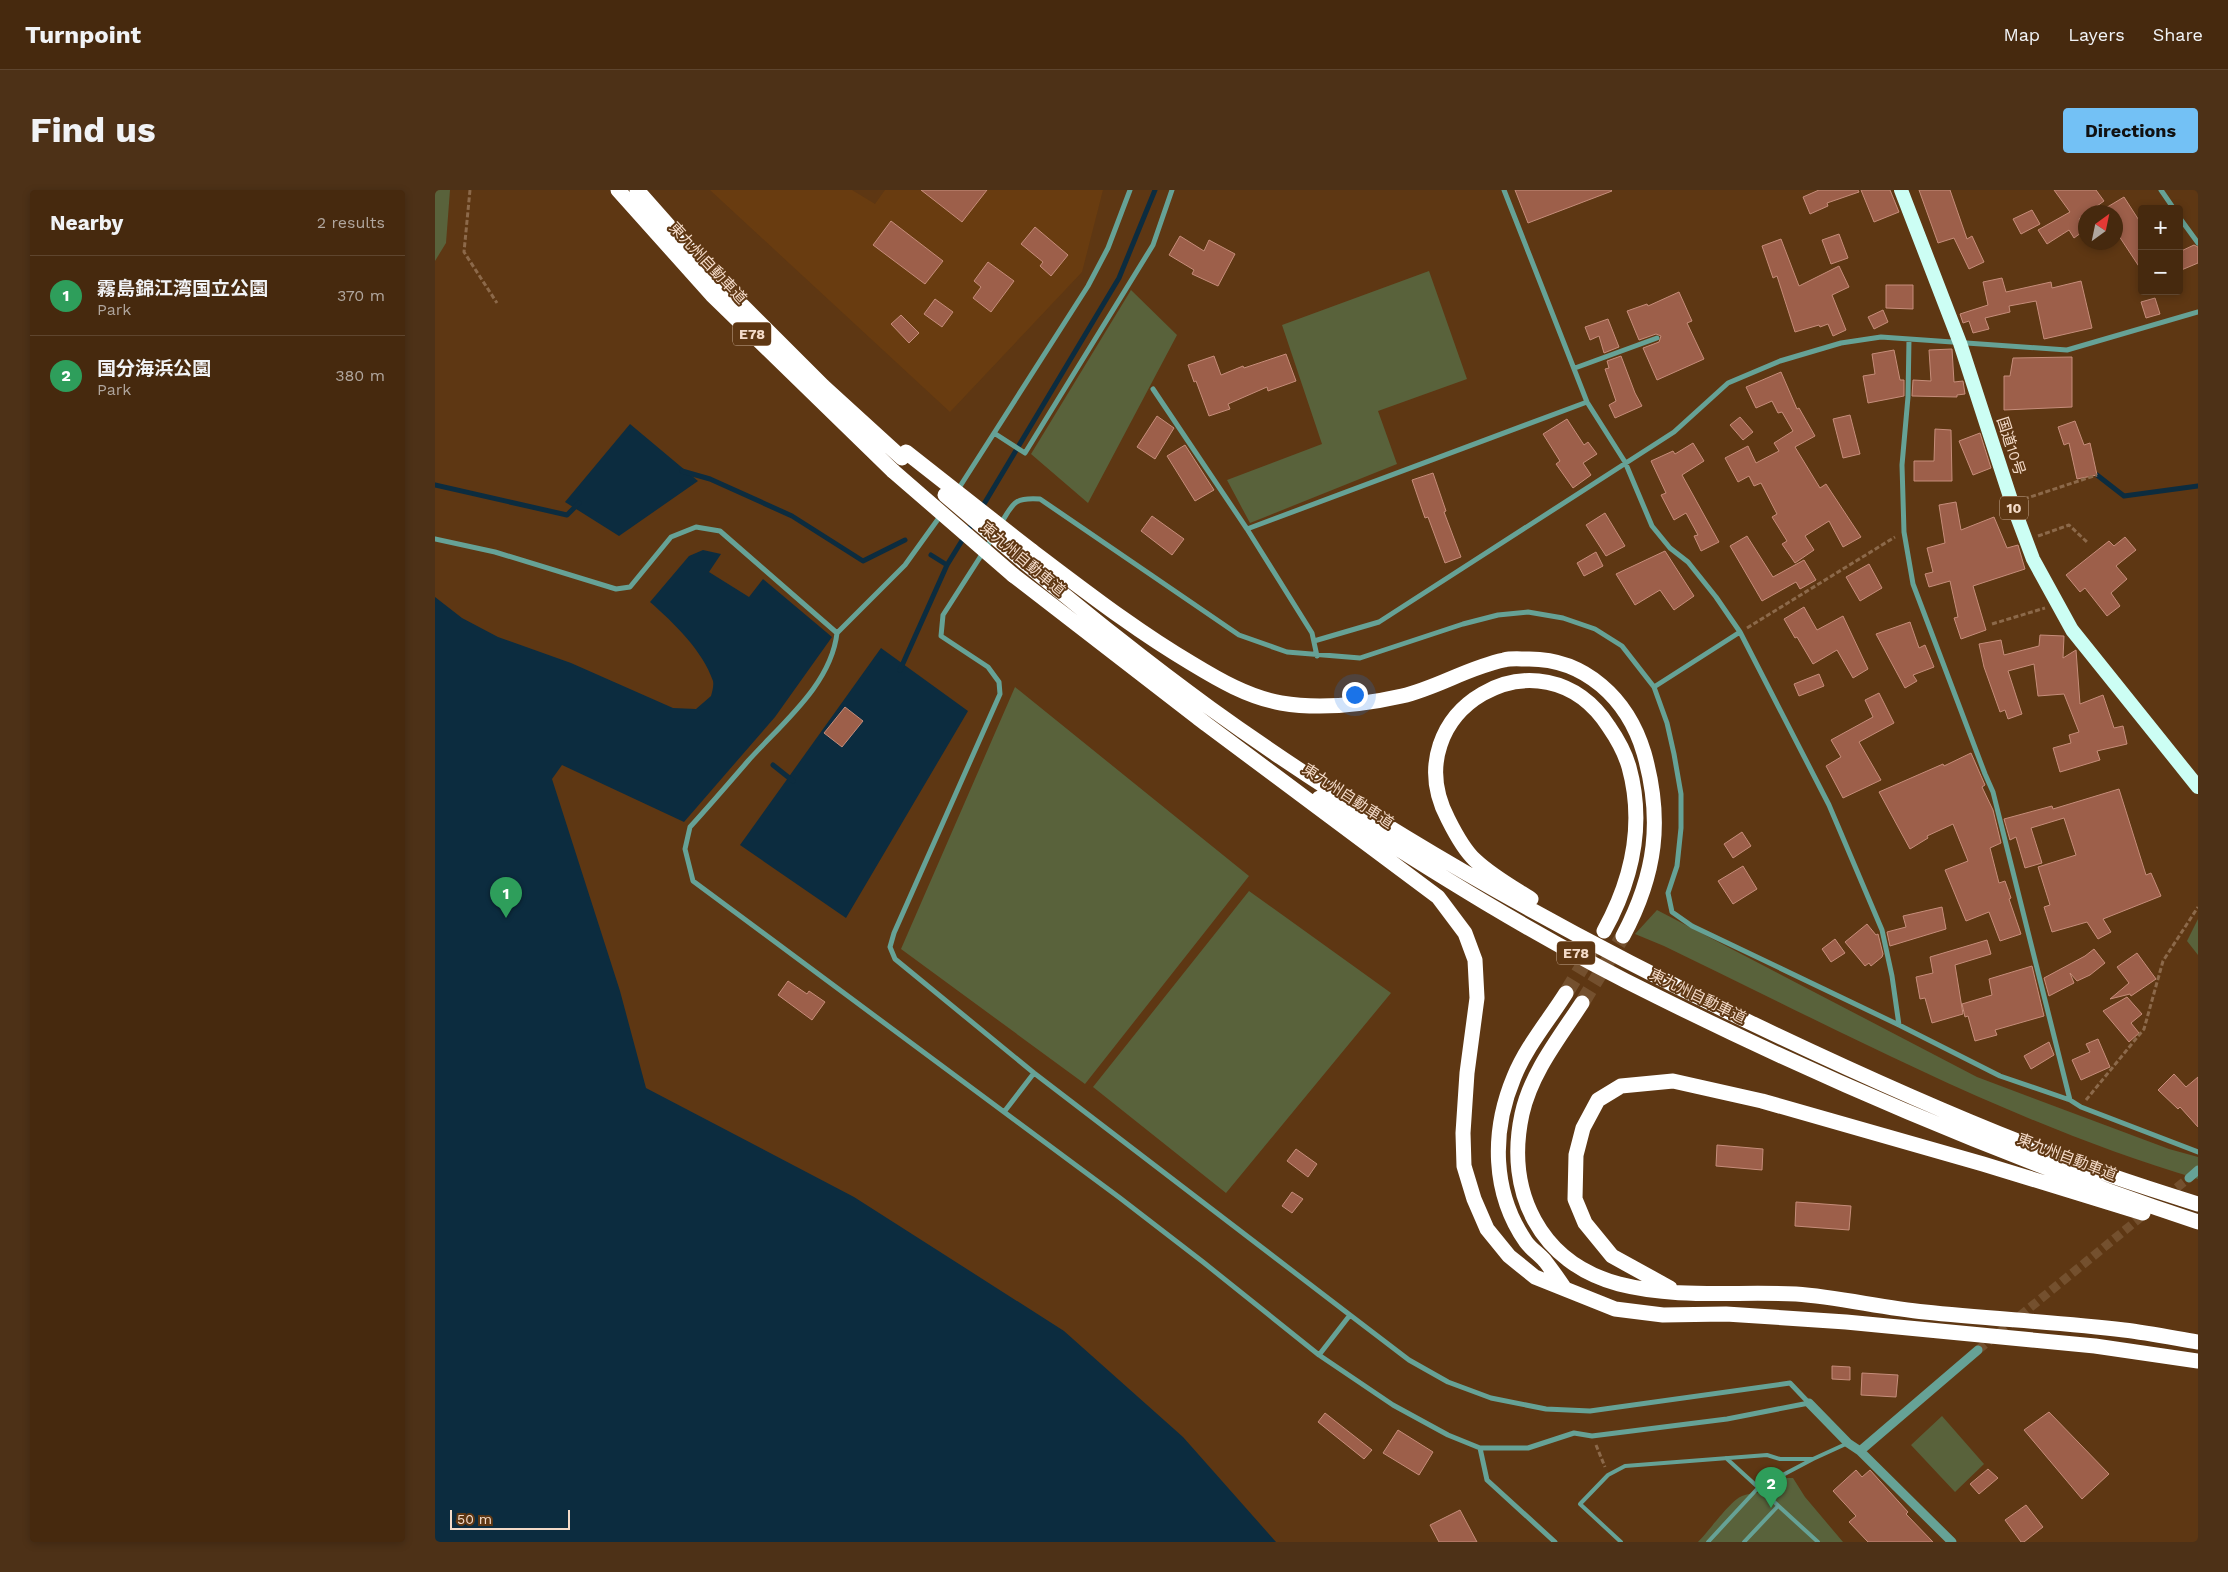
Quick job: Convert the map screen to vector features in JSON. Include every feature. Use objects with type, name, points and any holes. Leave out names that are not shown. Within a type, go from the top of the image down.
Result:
[{"type":"highway","name":"東九州自動車道","points":[[618,190],[712,295],[893,471],[1013,575],[1197,718],[1394,846],[1550,938],[1656,997],[1816,1073],[1919,1117],[2021,1158],[2198,1222]]},
{"type":"highway","name":"東九州自動車道","points":[[637,190],[714,277],[823,386],[1028,556],[1141,657],[1196,698],[1338,796],[1432,855],[1646,972],[1793,1043],[2026,1145],[2198,1204]]},
{"type":"highway","name":"国道10号","points":[[1901,190],[1960,343],[2012,503],[2033,559],[2072,630],[2198,787]]},
{"type":"highway","points":[[1028,556],[1156,642],[1228,686],[1280,702],[1319,707],[1361,704],[1405,696],[1505,659],[1545,659],[1579,669],[1601,685],[1619,703],[1634,726],[1651,778],[1655,810],[1655,834],[1652,856],[1637,911],[1623,936]]},
{"type":"highway","points":[[1603,931],[1619,900],[1634,852],[1636,808],[1633,782],[1627,757],[1603,718],[1586,699],[1567,687],[1545,681],[1524,680],[1486,691],[1458,713],[1444,734],[1440,746],[1435,774],[1441,806],[1449,822],[1474,859],[1500,880],[1646,972]]},
{"type":"highway","points":[[1197,718],[1438,897],[1465,933],[1475,960],[1477,998],[1467,1073],[1463,1133],[1464,1166],[1474,1199],[1487,1229],[1509,1256],[1535,1277],[1615,1309],[1663,1315],[1726,1314],[1846,1322],[2095,1346],[2198,1361]]},
{"type":"highway","points":[[1566,993],[1514,1077],[1503,1113],[1498,1143],[1498,1174],[1508,1208],[1527,1242],[1566,1290]]},
{"type":"highway","points":[[1582,1004],[1547,1057],[1532,1087],[1523,1113],[1519,1171],[1525,1200],[1540,1232],[1560,1253],[1585,1272],[1619,1284],[1680,1294],[1796,1294],[1923,1312],[2125,1330],[2198,1342]]},
{"type":"highway","points":[[1680,1294],[1612,1256],[1585,1223],[1575,1199],[1576,1155],[1583,1128],[1598,1100],[1621,1086],[1673,1081],[1761,1101],[1983,1164],[2131,1210],[2198,1227]]},
{"type":"street","points":[[1130,190],[1107,248],[1088,286],[934,525],[905,565],[837,634],[835,648],[829,663],[809,695],[690,827],[685,849],[693,881],[1203,1262],[1319,1355],[1393,1405],[1448,1435],[1479,1448],[1528,1448],[1574,1433],[1592,1436],[1708,1422],[1809,1403]]},
{"type":"street","points":[[993,433],[1025,453],[1153,245],[1172,190]]},
{"type":"street","points":[[1504,190],[1587,402],[1625,462],[1652,526],[1670,548],[1688,562],[1716,597],[1740,632],[1829,805],[1866,888],[1882,930],[1892,976],[1899,1025]]},
{"type":"street","points":[[2161,190],[2170,205]]},
{"type":"street","points":[[2183,222],[2198,243]]},
{"type":"street","points":[[1314,641],[1379,622],[1674,432],[1728,383],[1780,361],[1841,343],[1881,337],[2067,350],[2198,312]]},
{"type":"street","points":[[1575,368],[1657,338]]},
{"type":"street","points":[[1909,339],[1908,397],[1902,465],[1904,532],[1913,584],[1993,792],[2070,1100]]},
{"type":"street","points":[[1153,389],[1247,529],[1312,633],[1317,656]]},
{"type":"street","points":[[1247,529],[1587,402]]},
{"type":"street","points":[[1952,1542],[1860,1451],[1848,1443],[1791,1383],[1590,1411],[1537,1407],[1491,1398],[1448,1382],[1409,1360],[1350,1315],[1034,1073],[895,959],[890,947],[894,933],[1000,694],[999,682],[988,667],[941,636],[943,615],[1012,506],[1024,498],[1040,499],[1239,635],[1287,652],[1317,656],[1360,658],[1463,624],[1498,615],[1528,612],[1563,618],[1595,629],[1622,646],[1654,687],[1667,723],[1681,794],[1677,866],[1668,893],[1672,912],[1692,926],[1899,1025],[2000,1076],[2070,1100],[2198,1152]]},
{"type":"street","points":[[435,540],[495,552],[616,589],[630,587],[671,537],[696,527],[721,531],[837,634]]},
{"type":"street","points":[[1654,687],[1740,632]]},
{"type":"street","points":[[1004,1112],[1034,1073]]},
{"type":"street","points":[[2189,1178],[2198,1170]]},
{"type":"street","points":[[1319,1355],[1350,1315]]},
{"type":"street","points":[[1860,1451],[1978,1350]]},
{"type":"street","points":[[1479,1448],[1487,1480],[1555,1542]]},
{"type":"lane","points":[[1707,1542],[1758,1488],[1848,1443]]},
{"type":"lane","points":[[1621,1542],[1581,1504],[1608,1475],[1625,1466],[1767,1455],[1780,1459],[1813,1459]]},
{"type":"lane","points":[[1726,1458],[1818,1542]]},
{"type":"lane","points":[[1744,1542],[1778,1506]]},
{"type":"path","points":[[470,190],[464,252],[497,303]]},
{"type":"path","points":[[2012,503],[2097,475]]},
{"type":"path","points":[[2026,540],[2069,525],[2088,543]]},
{"type":"path","points":[[1740,632],[1904,532]]},
{"type":"path","points":[[1992,624],[2057,604]]},
{"type":"path","points":[[2081,1106],[2144,1028],[2163,962],[2198,907]]},
{"type":"shaded area","points":[[710,190],[852,190],[875,204],[885,190],[1103,190],[1082,272],[950,412]]},
{"type":"green space","points":[[435,190],[450,190],[446,243],[435,261]]},
{"type":"green space","points":[[1429,271],[1467,379],[1378,411],[1397,464],[1250,523],[1227,480],[1322,444],[1282,325]]},
{"type":"green space","points":[[1131,290],[1177,335],[1088,503],[1031,454]]},
{"type":"green space","points":[[1015,687],[1249,876],[1085,1084],[901,949]]},
{"type":"green space","points":[[1249,891],[1391,993],[1226,1193],[1093,1087]]},
{"type":"green space","points":[[1657,910],[1977,1077],[2169,1149],[2198,1157],[2198,1179],[2129,1157],[1993,1103],[1861,1042],[1664,946],[1635,934]]},
{"type":"green space","points":[[2198,919],[2198,955],[2187,941]]},
{"type":"green space","points":[[1942,1416],[1984,1464],[1955,1492],[1911,1445]]},
{"type":"green space","points":[[1782,1478],[1793,1478],[1805,1497],[1843,1542],[1698,1542],[1737,1499],[1750,1494],[1774,1492]]},
{"type":"water","points":[[630,424],[698,481],[619,536],[565,502]]},
{"type":"water","points":[[703,550],[721,554],[709,572],[749,597],[763,579],[832,637],[775,717],[684,822],[562,765],[552,779],[620,991],[646,1088],[854,1197],[1064,1331],[1183,1437],[1276,1542],[435,1542],[435,597],[462,618],[498,637],[571,663],[673,708],[696,709],[711,696],[713,681],[695,648],[650,602],[689,556]]},
{"type":"water","points":[[881,648],[968,711],[846,918],[740,845]]},
{"type":"building","points":[[921,190],[987,190],[962,222]]},
{"type":"building","points":[[1515,190],[1611,190],[1612,191],[1528,223]]},
{"type":"building","points":[[1819,190],[1858,190],[1859,192],[1827,203],[1828,206],[1810,214],[1803,197]]},
{"type":"building","points":[[1861,190],[1890,190],[1899,212],[1874,222]]},
{"type":"building","points":[[1919,190],[1950,190],[1967,239],[1972,236],[1984,262],[1969,269],[1954,238],[1938,243]]},
{"type":"building","points":[[2054,190],[2096,190],[2104,201],[2098,205],[2078,205],[2078,235],[2074,238],[2069,230],[2047,244],[2038,230],[2070,212]]},
{"type":"building","points":[[2124,197],[2138,219],[2138,265],[2123,242],[2123,205],[2111,205]]},
{"type":"building","points":[[2032,210],[2040,224],[2021,234],[2013,219]]},
{"type":"building","points":[[891,221],[943,261],[925,284],[873,245]]},
{"type":"building","points":[[1035,227],[1068,255],[1051,276],[1040,266],[1043,262],[1021,244]]},
{"type":"building","points":[[1839,234],[1848,258],[1831,264],[1822,240]]},
{"type":"building","points":[[1180,236],[1204,251],[1209,240],[1235,254],[1218,286],[1192,274],[1194,270],[1169,255]]},
{"type":"building","points":[[1781,239],[1799,286],[1839,266],[1849,287],[1832,295],[1846,330],[1833,336],[1828,324],[1795,332],[1777,276],[1773,278],[1762,246]]},
{"type":"building","points":[[2194,245],[2198,247],[2198,263],[2183,269],[2183,250]]},
{"type":"building","points":[[988,262],[1014,281],[991,312],[973,298],[981,287],[974,281]]},
{"type":"building","points":[[2002,278],[2006,292],[2051,282],[2052,288],[2081,281],[2092,328],[2044,339],[2036,301],[2009,306],[2010,312],[1985,318],[1989,329],[1973,333],[1969,321],[1963,323],[1960,314],[1988,305],[1983,282]]},
{"type":"building","points":[[1886,285],[1913,285],[1913,309],[1886,308]]},
{"type":"building","points":[[1679,292],[1692,321],[1687,323],[1704,359],[1657,380],[1643,348],[1659,342],[1661,336],[1656,334],[1639,340],[1627,311],[1647,304],[1648,306]]},
{"type":"building","points":[[2155,298],[2160,314],[2146,318],[2141,302]]},
{"type":"building","points":[[935,299],[953,312],[942,327],[924,314]]},
{"type":"building","points":[[1883,310],[1888,322],[1874,329],[1868,317]]},
{"type":"building","points":[[901,315],[919,333],[909,343],[891,324]]},
{"type":"building","points":[[1608,319],[1619,347],[1604,353],[1599,336],[1590,340],[1585,327]]},
{"type":"building","points":[[1952,349],[1954,382],[1963,381],[1965,394],[1957,395],[1957,397],[1912,396],[1913,380],[1931,381],[1929,350]]},
{"type":"building","points":[[1894,350],[1900,380],[1904,380],[1904,396],[1868,403],[1863,376],[1875,374],[1872,354]]},
{"type":"building","points":[[1286,354],[1296,381],[1268,391],[1267,387],[1228,404],[1230,409],[1209,416],[1188,365],[1214,356],[1221,375],[1243,366],[1244,368]]},
{"type":"building","points":[[1621,356],[1642,406],[1615,418],[1609,405],[1616,401],[1605,369],[1609,368],[1607,361]]},
{"type":"building","points":[[2072,357],[2072,407],[2004,410],[2004,376],[2010,376],[2013,358]]},
{"type":"building","points":[[1781,372],[1797,409],[1799,408],[1815,436],[1795,447],[1820,488],[1826,484],[1861,537],[1843,547],[1829,521],[1805,536],[1814,550],[1795,563],[1782,544],[1787,541],[1772,517],[1777,514],[1761,483],[1754,486],[1749,476],[1738,482],[1725,458],[1748,446],[1756,463],[1779,451],[1774,443],[1793,431],[1782,412],[1778,413],[1772,401],[1756,408],[1746,387]]},
{"type":"building","points":[[1850,415],[1860,454],[1843,458],[1833,419]]},
{"type":"building","points":[[1157,416],[1174,428],[1155,459],[1137,447]]},
{"type":"building","points":[[1740,417],[1753,432],[1743,440],[1730,425]]},
{"type":"building","points":[[1567,419],[1584,445],[1588,442],[1597,454],[1583,463],[1591,475],[1573,488],[1556,464],[1560,461],[1543,434]]},
{"type":"building","points":[[2075,421],[2084,445],[2090,443],[2097,475],[2077,479],[2069,443],[2064,445],[2058,427]]},
{"type":"building","points":[[1935,429],[1951,430],[1952,481],[1914,481],[1914,461],[1934,461]]},
{"type":"building","points":[[1980,433],[1991,468],[1973,475],[1959,441]]},
{"type":"building","points":[[1693,443],[1704,461],[1682,475],[1719,542],[1701,551],[1694,536],[1698,535],[1686,513],[1674,520],[1661,495],[1666,493],[1651,461],[1673,451],[1675,454]]},
{"type":"building","points":[[1185,445],[1214,490],[1195,501],[1167,456]]},
{"type":"building","points":[[1433,473],[1446,511],[1444,512],[1461,557],[1445,563],[1428,517],[1425,518],[1412,480]]},
{"type":"building","points":[[1956,502],[1961,530],[1994,517],[2007,548],[2018,545],[2025,569],[1973,586],[1986,630],[1961,639],[1954,618],[1958,617],[1950,581],[1929,587],[1925,574],[1933,572],[1927,548],[1945,543],[1939,505]]},
{"type":"building","points":[[1605,513],[1625,546],[1606,556],[1586,525]]},
{"type":"building","points":[[1152,516],[1184,539],[1172,555],[1141,531]]},
{"type":"building","points":[[1747,536],[1773,577],[1804,560],[1816,580],[1800,589],[1796,582],[1762,601],[1730,546]]},
{"type":"building","points":[[2125,537],[2136,550],[2116,566],[2127,579],[2111,593],[2120,606],[2107,616],[2085,588],[2080,592],[2066,575],[2109,541],[2114,546]]},
{"type":"building","points":[[1665,551],[1694,596],[1674,610],[1660,590],[1635,605],[1616,574]]},
{"type":"building","points":[[1596,552],[1603,566],[1584,576],[1577,563]]},
{"type":"building","points":[[1869,564],[1882,588],[1860,601],[1846,577]]},
{"type":"building","points":[[1804,607],[1817,630],[1843,616],[1868,669],[1853,678],[1837,650],[1813,664],[1784,619]]},
{"type":"building","points":[[1910,622],[1919,648],[1925,645],[1934,667],[1913,675],[1917,681],[1905,688],[1876,634]]},
{"type":"building","points":[[2040,635],[2064,636],[2063,658],[2076,650],[2080,704],[2103,695],[2114,728],[2123,726],[2127,744],[2097,751],[2100,760],[2060,772],[2053,748],[2071,743],[2069,735],[2079,732],[2064,694],[2038,696],[2034,664],[2008,671],[2022,714],[2008,719],[2005,710],[2000,712],[1984,667],[1979,644],[2001,640],[2004,655],[2039,646]]},
{"type":"building","points":[[1819,674],[1824,686],[1799,696],[1794,684]]},
{"type":"building","points":[[1879,693],[1894,723],[1859,742],[1881,780],[1843,798],[1826,766],[1841,757],[1831,740],[1873,717],[1865,700]]},
{"type":"building","points":[[845,707],[863,721],[842,747],[824,733]]},
{"type":"building","points":[[1971,753],[1985,785],[1982,787],[1993,810],[2001,843],[1990,848],[1999,883],[2005,881],[2021,934],[2000,941],[1989,912],[1966,921],[1945,870],[1968,861],[1953,824],[1927,836],[1928,838],[1910,849],[1879,792]]},
{"type":"building","points":[[2119,789],[2146,875],[2151,873],[2161,896],[2103,919],[2111,932],[2098,939],[2087,922],[2052,932],[2044,907],[2050,905],[2038,867],[2076,855],[2064,818],[2031,828],[2042,863],[2025,868],[2016,837],[2010,840],[2004,819],[2052,806],[2053,809]]},
{"type":"building","points":[[1742,832],[1751,846],[1733,858],[1724,844]]},
{"type":"building","points":[[1743,866],[1757,889],[1733,904],[1718,881]]},
{"type":"building","points":[[1942,907],[1946,929],[1890,946],[1887,932],[1906,927],[1903,916]]},
{"type":"building","points":[[1867,924],[1876,935],[1878,934],[1883,954],[1871,966],[1869,963],[1865,966],[1845,942]]},
{"type":"building","points":[[1835,939],[1845,953],[1831,962],[1822,949]]},
{"type":"building","points":[[1987,940],[1991,954],[1955,965],[1963,1014],[1932,1023],[1925,998],[1920,999],[1916,977],[1933,973],[1930,957]]},
{"type":"building","points":[[2094,949],[2105,963],[2090,975],[2077,981],[2070,973],[2074,983],[2049,996],[2044,978],[2085,956]]},
{"type":"building","points":[[2137,953],[2156,979],[2131,996],[2130,994],[2110,999],[2129,983],[2117,967]]},
{"type":"building","points":[[2032,966],[2044,1016],[1995,1030],[1997,1035],[1975,1041],[1968,1016],[1965,1017],[1962,1004],[1992,995],[1989,979]]},
{"type":"building","points":[[788,981],[807,994],[809,991],[825,1002],[812,1020],[778,995]]},
{"type":"building","points":[[2127,997],[2142,1014],[2131,1023],[2139,1033],[2129,1042],[2103,1011]]},
{"type":"building","points":[[2098,1039],[2110,1067],[2081,1080],[2072,1060],[2090,1052],[2086,1044]]},
{"type":"building","points":[[2049,1042],[2054,1055],[2031,1069],[2024,1056]]},
{"type":"building","points":[[2174,1074],[2186,1087],[2198,1077],[2198,1127],[2180,1107],[2178,1109],[2158,1090]]},
{"type":"building","points":[[1717,1145],[1763,1149],[1762,1170],[1716,1166]]},
{"type":"building","points":[[1296,1149],[1317,1164],[1308,1177],[1287,1161]]},
{"type":"building","points":[[1292,1192],[1303,1199],[1292,1213],[1282,1206]]},
{"type":"building","points":[[1796,1202],[1851,1206],[1849,1230],[1795,1226]]},
{"type":"building","points":[[1832,1366],[1850,1367],[1850,1380],[1832,1379]]},
{"type":"building","points":[[1862,1373],[1898,1375],[1896,1397],[1861,1395]]},
{"type":"building","points":[[2049,1412],[2109,1474],[2082,1499],[2024,1430]]},
{"type":"building","points":[[1325,1413],[1372,1450],[1364,1459],[1318,1422]]},
{"type":"building","points":[[1398,1430],[1433,1452],[1419,1475],[1383,1453]]},
{"type":"building","points":[[1988,1469],[1998,1478],[1979,1494],[1970,1484]]},
{"type":"building","points":[[1856,1470],[1862,1477],[1870,1470],[1908,1512],[1906,1514],[1933,1542],[1868,1542],[1849,1522],[1856,1516],[1833,1491]]},
{"type":"building","points":[[2026,1505],[2043,1527],[2024,1542],[2021,1542],[2005,1520]]},
{"type":"building","points":[[1460,1510],[1477,1542],[1439,1542],[1430,1525]]},
{"type":"waterway","points":[[981,509],[1119,278],[1155,190]]},
{"type":"waterway","points":[[682,471],[710,479],[792,516],[863,561],[905,540]]},
{"type":"waterway","points":[[2097,475],[2124,496],[2198,486]]},
{"type":"waterway","points":[[435,485],[567,515],[579,503]]},
{"type":"waterway","points":[[900,670],[947,565],[974,521]]},
{"type":"waterway","points":[[931,555],[947,565]]},
{"type":"waterway","points":[[773,765],[793,781]]},
{"type":"tunnel","points":[[1566,993],[1602,934]]},
{"type":"tunnel","points":[[1582,1003],[1623,936]]},
{"type":"tunnel","points":[[2166,1196],[2189,1178]]},
{"type":"tunnel","points":[[1978,1350],[2146,1213]]},
{"type":"place","name":"霧島錦江湾国立公園","points":[[506,918]]},
{"type":"place","name":"国分海浜公園","points":[[1771,1508]]}]
